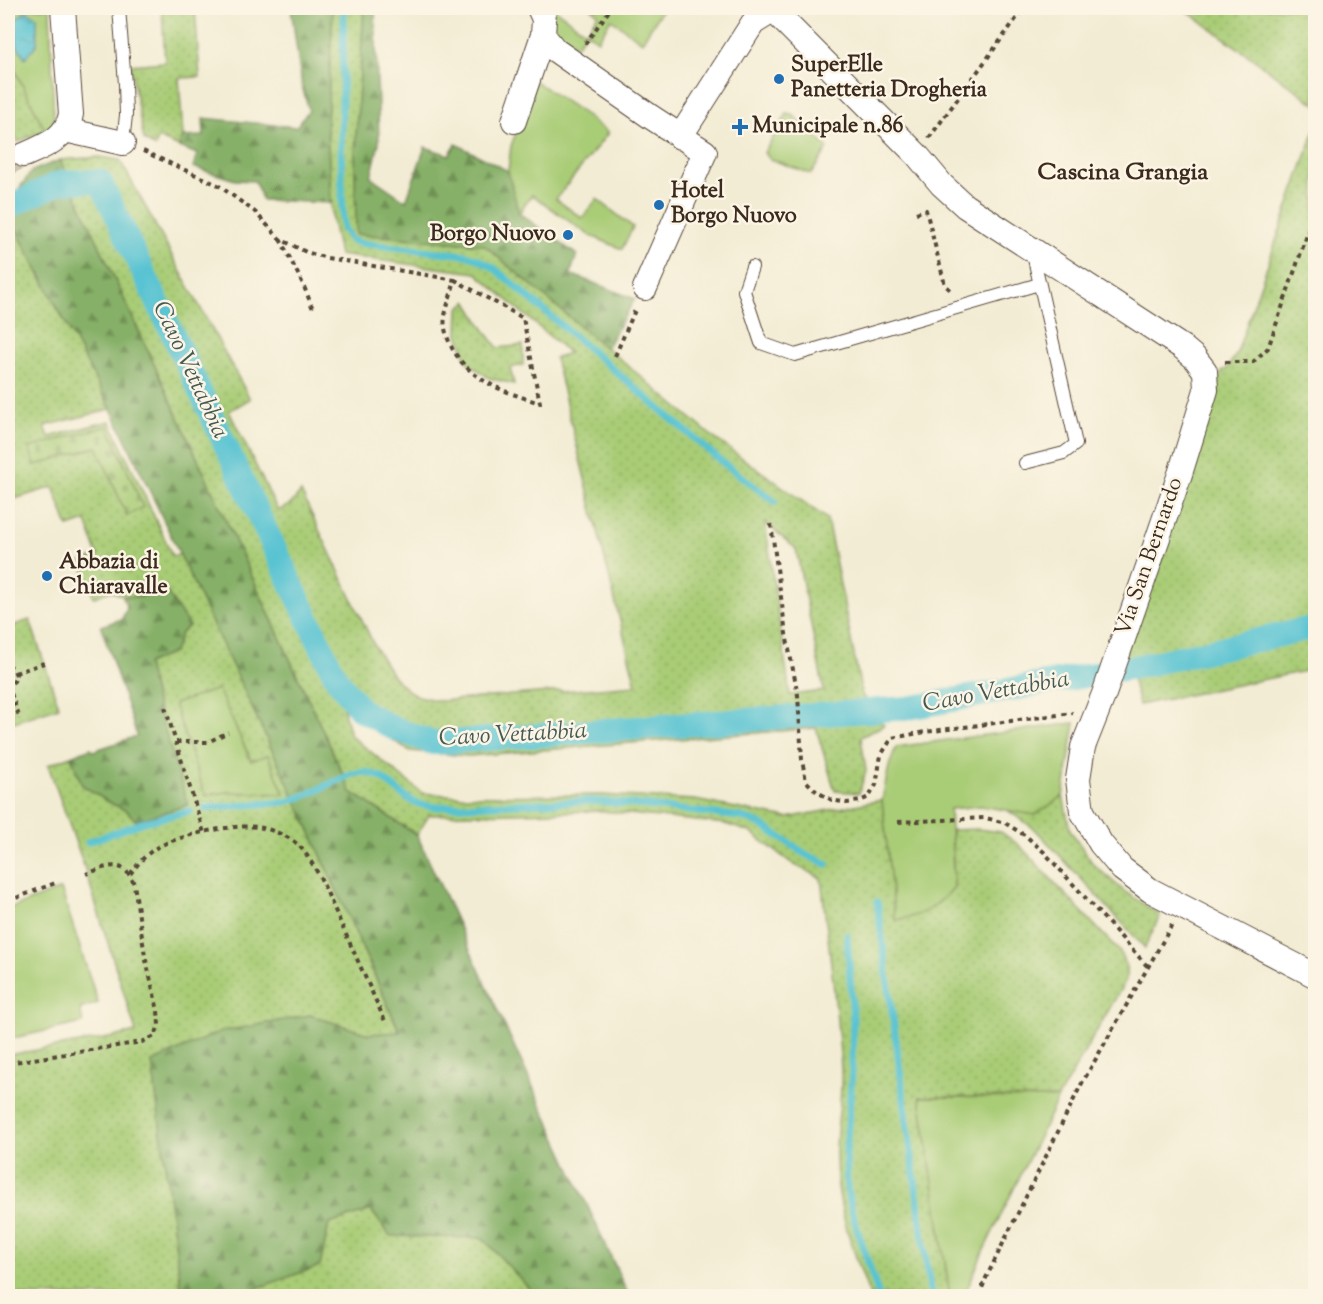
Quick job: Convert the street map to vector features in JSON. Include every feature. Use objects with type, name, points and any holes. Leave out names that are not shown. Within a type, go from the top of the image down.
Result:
[{"type":"street","points":[[24,155],[58,139],[70,121],[63,8]]},
{"type":"street","points":[[514,121],[543,35],[544,19],[539,8]]},
{"type":"street","points":[[680,137],[753,23],[775,8],[917,155],[942,185],[965,206],[1182,348],[1195,358],[1205,371]]},
{"type":"street","points":[[543,35],[555,50],[705,152],[645,288]]},
{"type":"street","points":[[65,130],[123,142]]},
{"type":"street","name":"Via San Bernardo","points":[[1205,371],[1206,390],[1180,474],[1083,747],[1078,779],[1082,811],[1101,844],[1122,869],[1150,890],[1316,976]]},
{"type":"lane","points":[[119,8],[126,115],[123,142]]},
{"type":"lane","points":[[1025,463],[1064,453],[1076,444],[1031,249]]},
{"type":"lane","points":[[752,267],[744,291],[761,343],[795,355],[1039,284]]},
{"type":"path","points":[[573,62],[611,8]]},
{"type":"path","points":[[917,155],[1024,8]]},
{"type":"path","points":[[123,142],[218,185],[255,212],[280,239],[313,309]]},
{"type":"path","points":[[1205,371],[1223,363],[1253,362],[1268,348],[1316,209]]},
{"type":"path","points":[[916,213],[926,210],[945,285],[967,305]]},
{"type":"path","points":[[280,239],[306,252],[327,258],[455,280],[523,318],[540,403],[505,392],[489,384],[472,373],[457,357],[445,329],[445,317],[455,280]]},
{"type":"path","points":[[615,356],[645,288]]},
{"type":"path","points":[[771,524],[786,634],[798,695],[802,760],[806,782],[817,792],[832,800],[847,802],[860,801],[869,797],[876,785],[881,755],[892,738],[1100,702]]},
{"type":"path","points":[[15,673],[44,663]]},
{"type":"path","points":[[8,665],[15,673],[14,681],[8,686],[20,720]]},
{"type":"path","points":[[165,707],[204,833]]},
{"type":"path","points":[[176,742],[208,742],[228,732]]},
{"type":"path","points":[[898,822],[986,818],[1005,823],[1026,836],[1044,852],[1148,967]]},
{"type":"path","points":[[130,874],[141,859],[157,848],[187,836],[237,826],[263,828],[295,842],[308,857],[320,877],[385,1021]]},
{"type":"path","points":[[8,1063],[142,1042],[155,1036],[159,1025],[158,1011],[145,956],[134,884],[130,874],[123,868],[114,866],[86,874]]},
{"type":"path","points":[[8,901],[58,882]]},
{"type":"path","points":[[979,1296],[1081,1085],[1182,907]]},
{"type":"green space","points":[[8,8],[50,8],[54,126],[45,130],[8,56],[8,19],[10,18]]},
{"type":"green space","points":[[162,8],[195,8],[200,77],[179,78],[183,137],[179,147],[158,138],[155,147],[144,140],[130,65],[165,62]]},
{"type":"green space","points":[[291,8],[333,8],[327,124],[331,203],[262,200],[255,181],[235,180],[193,167],[197,154],[179,147],[183,137],[204,136],[203,118],[296,127],[309,110],[302,86]]},
{"type":"green space","points":[[333,8],[364,8],[355,154],[356,233],[484,245],[713,437],[827,519],[862,695],[884,725],[861,737],[866,771],[859,793],[835,791],[816,728],[468,756],[410,751],[343,708],[350,735],[422,793],[459,796],[601,795],[695,800],[787,818],[882,800],[895,920],[914,916],[927,910],[954,888],[952,830],[978,829],[1001,832],[1019,845],[1119,951],[1126,965],[1126,980],[1058,1098],[920,1097],[950,1296],[870,1296],[851,1243],[838,1190],[836,1171],[841,1069],[821,878],[793,864],[750,832],[725,824],[602,811],[429,815],[417,835],[351,792],[60,160],[100,157],[120,160],[250,399],[229,411],[278,511],[291,504],[301,492],[375,647],[392,674],[403,686],[416,695],[440,701],[636,685],[555,358],[569,353],[476,273],[339,255],[332,220],[327,124]],"holes":[[[765,522],[796,549],[824,691],[790,695]]]},
{"type":"green space","points":[[364,8],[375,8],[379,143],[371,177],[406,201],[425,147],[449,155],[456,144],[508,171],[519,213],[577,255],[570,274],[635,299],[606,348],[484,245],[356,234],[355,154]]},
{"type":"green space","points":[[549,8],[553,8],[586,32],[576,46],[554,28]]},
{"type":"green space","points":[[591,8],[663,8],[642,42],[611,19],[598,40],[586,32],[598,14]]},
{"type":"green space","points":[[1183,8],[1315,8],[1315,104]]},
{"type":"green space","points":[[8,56],[45,130],[18,142],[8,121]]},
{"type":"green space","points":[[535,81],[608,133],[556,199],[582,218],[597,199],[633,227],[622,249],[589,235],[532,195],[519,213],[508,171],[511,146]]},
{"type":"green space","points":[[787,114],[794,116],[828,148],[811,174],[770,159],[764,153]]},
{"type":"green space","points":[[1315,130],[1315,669],[1139,705],[1124,647],[1212,392],[1223,370],[1226,370],[1236,355]]},
{"type":"green space","points":[[60,160],[351,792],[417,835],[629,1296],[536,1296],[483,1238],[390,1236],[371,1210],[329,1224],[320,1266],[234,1296],[182,1296],[152,1062],[219,1032],[310,1015],[368,1034],[400,1032],[307,824],[113,413],[8,214],[8,204],[32,171]]},
{"type":"green space","points":[[8,214],[111,409],[45,426],[49,437],[110,421],[173,557],[180,554],[307,824],[400,1033],[368,1034],[310,1015],[152,1062],[182,1296],[8,1296],[8,1055],[136,1032],[82,860],[48,765],[71,756],[82,785],[127,811],[136,821],[159,814],[155,698],[146,664],[174,652],[181,633],[165,589],[132,596],[111,591],[94,597],[81,562],[98,556],[86,521],[68,527],[53,487],[8,501]],"holes":[[[217,689],[252,762],[268,756],[284,794],[228,792],[205,795]]]},
{"type":"green space","points":[[467,301],[498,348],[523,345],[523,365],[510,368],[514,384],[489,378],[467,362],[458,334],[459,308]]},
{"type":"green space","points":[[108,426],[143,507],[127,516],[97,447],[35,465],[29,448]]},
{"type":"green space","points":[[165,589],[189,626],[181,633],[174,652],[147,664],[155,698],[188,805],[136,821],[127,811],[82,785],[71,756],[91,748],[93,751],[137,736],[101,626],[122,619],[127,608],[123,597],[140,597]]},
{"type":"green space","points":[[30,620],[59,707],[8,724],[8,627]]},
{"type":"green space","points":[[218,689],[251,761],[268,755],[284,794],[228,792],[205,795],[174,704]]},
{"type":"green space","points":[[1075,723],[1063,796],[1035,815],[981,806],[950,809],[954,888],[927,910],[914,916],[895,920],[882,800],[889,766],[896,747]]},
{"type":"green space","points":[[1063,796],[1070,830],[1093,864],[1124,891],[1160,915],[1145,948],[1036,830],[1007,810],[1035,815]]},
{"type":"green space","points":[[61,889],[98,1003],[80,1009],[83,1023],[8,1039],[8,909]]},
{"type":"green space","points":[[920,1097],[1058,1098],[964,1296],[950,1296]]},
{"type":"green space","points":[[371,1210],[390,1236],[483,1238],[536,1296],[234,1296],[320,1266],[329,1224]]},
{"type":"water","points":[[26,11],[37,17],[37,44],[25,58],[16,44],[15,20]]},
{"type":"waterway","points":[[344,8],[341,142],[343,228],[351,240],[359,243],[466,255],[494,268],[722,462],[775,502]]},
{"type":"waterway","name":"Cavo Vettabbia","points":[[8,207],[61,182],[100,181],[336,678],[361,710],[393,728],[433,743],[908,708],[1140,666],[1316,627]]},
{"type":"waterway","points":[[205,808],[286,802],[352,774],[366,772],[381,777],[415,803],[434,807],[592,801],[741,817],[760,824],[807,855],[827,864]]},
{"type":"waterway","points":[[88,842],[144,822],[190,811]]},
{"type":"waterway","points":[[877,902],[931,1296]]},
{"type":"waterway","points":[[847,935],[853,1018],[852,1072],[846,1152],[847,1189],[879,1296]]},
{"type":"tunnel","points":[[8,163],[24,155]]},
{"type":"place","name":"SuperElle Panetteria Drogheria","points":[[779,79]]},
{"type":"place","name":"Municipale n.86","points":[[740,127]]},
{"type":"place","name":"Hotel Borgo Nuovo","points":[[659,205]]},
{"type":"place","name":"Borgo Nuovo","points":[[568,235]]},
{"type":"place","name":"Abbazia di Chiaravalle","points":[[47,576]]},
{"type":"district","name":"Cascina Grangia","points":[[1123,173]]}]
